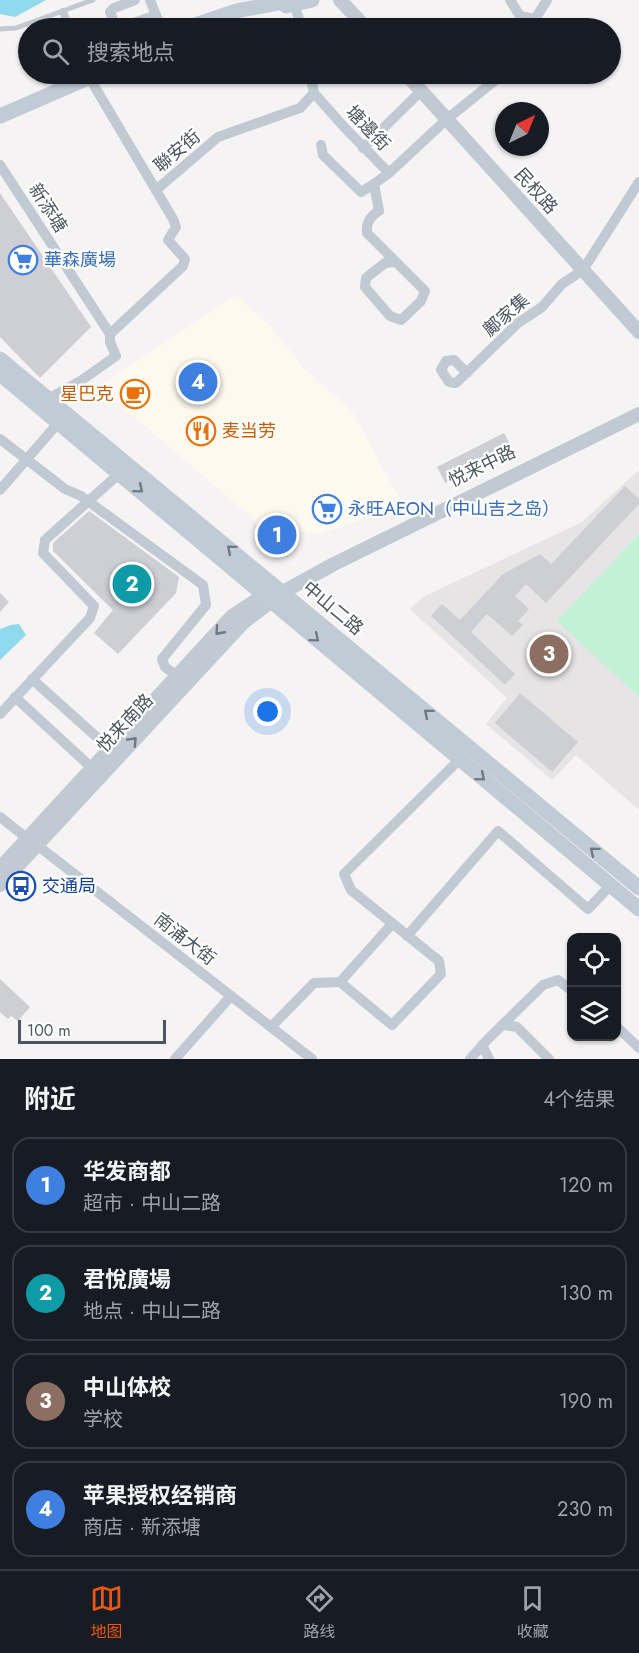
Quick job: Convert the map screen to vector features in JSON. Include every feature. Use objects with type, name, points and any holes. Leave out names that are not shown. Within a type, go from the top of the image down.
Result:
[{"type":"main road","points":[[215,18],[236,11],[312,0]]},
{"type":"main road","points":[[237,18],[294,2]]},
{"type":"main road","points":[[0,108],[64,84]]},
{"type":"main road","points":[[0,116],[69,84]]},
{"type":"main road","points":[[0,349],[11,379]]},
{"type":"main road","name":"中山二路","points":[[0,359],[11,379],[120,473],[273,593],[639,888]]},
{"type":"main road","points":[[0,374],[11,379]]},
{"type":"main road","name":"中山二路","points":[[11,379],[48,399],[273,593],[460,759],[639,909]]},
{"type":"street","points":[[112,18],[110,12],[114,8],[135,0]]},
{"type":"street","points":[[150,0],[157,18]]},
{"type":"street","points":[[340,0],[357,18]]},
{"type":"street","points":[[510,0],[524,18]]},
{"type":"street","points":[[537,18],[547,0]]},
{"type":"street","points":[[294,2],[299,18]]},
{"type":"street","points":[[63,12],[66,18]]},
{"type":"street","points":[[148,18],[156,15]]},
{"type":"street","points":[[93,84],[156,190]]},
{"type":"street","name":"塘邊街","points":[[312,84],[314,93],[363,148],[389,173]]},
{"type":"street","name":"民权路","points":[[415,84],[639,332]]},
{"type":"street","points":[[321,145],[323,155],[361,192],[389,173],[447,119],[491,84]]},
{"type":"street","points":[[363,148],[421,90]]},
{"type":"street","name":"聯安街","points":[[110,334],[183,266],[185,259],[168,240],[176,227],[156,190],[218,137],[300,108],[314,93]]},
{"type":"street","name":"新添塘","points":[[0,165],[110,334]]},
{"type":"street","points":[[583,270],[639,182]]},
{"type":"street","points":[[374,184],[379,211],[372,216],[366,226],[367,233],[425,291],[421,301],[401,320],[390,316],[365,287],[366,278],[385,262],[395,262]]},
{"type":"street","name":"鄺家集","points":[[467,373],[454,360],[446,362],[441,370],[449,382],[456,383],[467,373],[518,323],[542,307],[562,284],[583,270]]},
{"type":"street","points":[[48,399],[79,382],[116,356],[110,342],[110,334]]},
{"type":"street","name":"悦来中路","points":[[273,593],[639,409]]},
{"type":"street","name":"悦来中路","points":[[273,593],[639,414]]},
{"type":"street","points":[[0,490],[59,422]]},
{"type":"street","points":[[1,441],[65,489],[89,501],[203,585],[206,605],[162,659],[165,668],[177,676]]},
{"type":"street","points":[[0,714],[90,618],[94,606],[43,553],[45,540],[120,473]]},
{"type":"street","name":"悦来南路","points":[[0,885],[32,842],[110,749],[232,616],[273,593]]},
{"type":"street","name":"悦来南路","points":[[0,868],[32,842],[273,593]]},
{"type":"street","points":[[32,679],[110,749]]},
{"type":"street","points":[[15,698],[93,769]]},
{"type":"street","points":[[271,1027],[314,983],[340,982],[392,1025],[441,974],[439,961],[351,890],[344,874],[460,759]]},
{"type":"street","name":"南涌大街","points":[[0,817],[312,1059]]},
{"type":"street","points":[[407,936],[498,831],[588,909],[611,885]]},
{"type":"street","points":[[340,982],[393,924]]},
{"type":"street","points":[[470,1059],[543,985],[558,980],[567,987]]},
{"type":"street","points":[[175,1059],[231,996]]},
{"type":"street","points":[[504,1025],[517,1027],[549,1059]]},
{"type":"street","points":[[621,1031],[639,1048]]},
{"type":"street","points":[[482,1045],[489,1059]]},
{"type":"lane","points":[[45,18],[93,0]]},
{"type":"lane","points":[[0,29],[18,27]]},
{"type":"shaded area","points":[[236,295],[271,327],[302,366],[352,411],[403,505],[321,534],[265,529],[99,387]]},
{"type":"shaded area","points":[[639,470],[639,810],[576,755],[552,780],[486,724],[507,698],[410,609],[423,597],[582,522]]},
{"type":"green space","points":[[639,534],[639,697],[557,621]]},
{"type":"water","points":[[0,0],[46,0],[15,17],[0,14]]},
{"type":"water","points":[[19,624],[26,635],[0,660],[0,629]]},
{"type":"building","name":"華森廣場","points":[[0,193],[91,327],[40,378],[0,337]]},
{"type":"building","points":[[504,433],[512,448],[445,483],[437,467]]},
{"type":"building","points":[[625,486],[639,499],[639,504],[546,603],[526,584],[515,596],[529,609],[518,621],[523,625],[512,636],[487,614],[471,632],[515,674],[505,685],[431,616],[442,604],[460,620],[503,574],[540,554],[551,564]]},
{"type":"building","points":[[89,511],[179,577],[176,593],[118,654],[94,633],[113,610],[53,551],[53,543]]},
{"type":"building","points":[[0,593],[9,602],[0,612]]},
{"type":"building","points":[[520,693],[578,742],[552,772],[495,723]]},
{"type":"building","points":[[0,979],[30,1007],[18,1021],[11,1016],[8,1019],[0,1012]]},
{"type":"place","name":"華森廣場","points":[[23,260]]},
{"type":"place","name":"苹果授权经销商","points":[[198,382]]},
{"type":"place","name":"星巴克","points":[[135,394]]},
{"type":"place","name":"麦当劳","points":[[201,431]]},
{"type":"place","name":"永旺AEON（中山吉之岛）","points":[[327,509]]},
{"type":"place","name":"华发商都","points":[[277,535]]},
{"type":"place","name":"君悅廣場","points":[[132,584]]},
{"type":"place","name":"中山体校","points":[[549,654]]},
{"type":"place","name":"交通局","points":[[21,886]]}]
